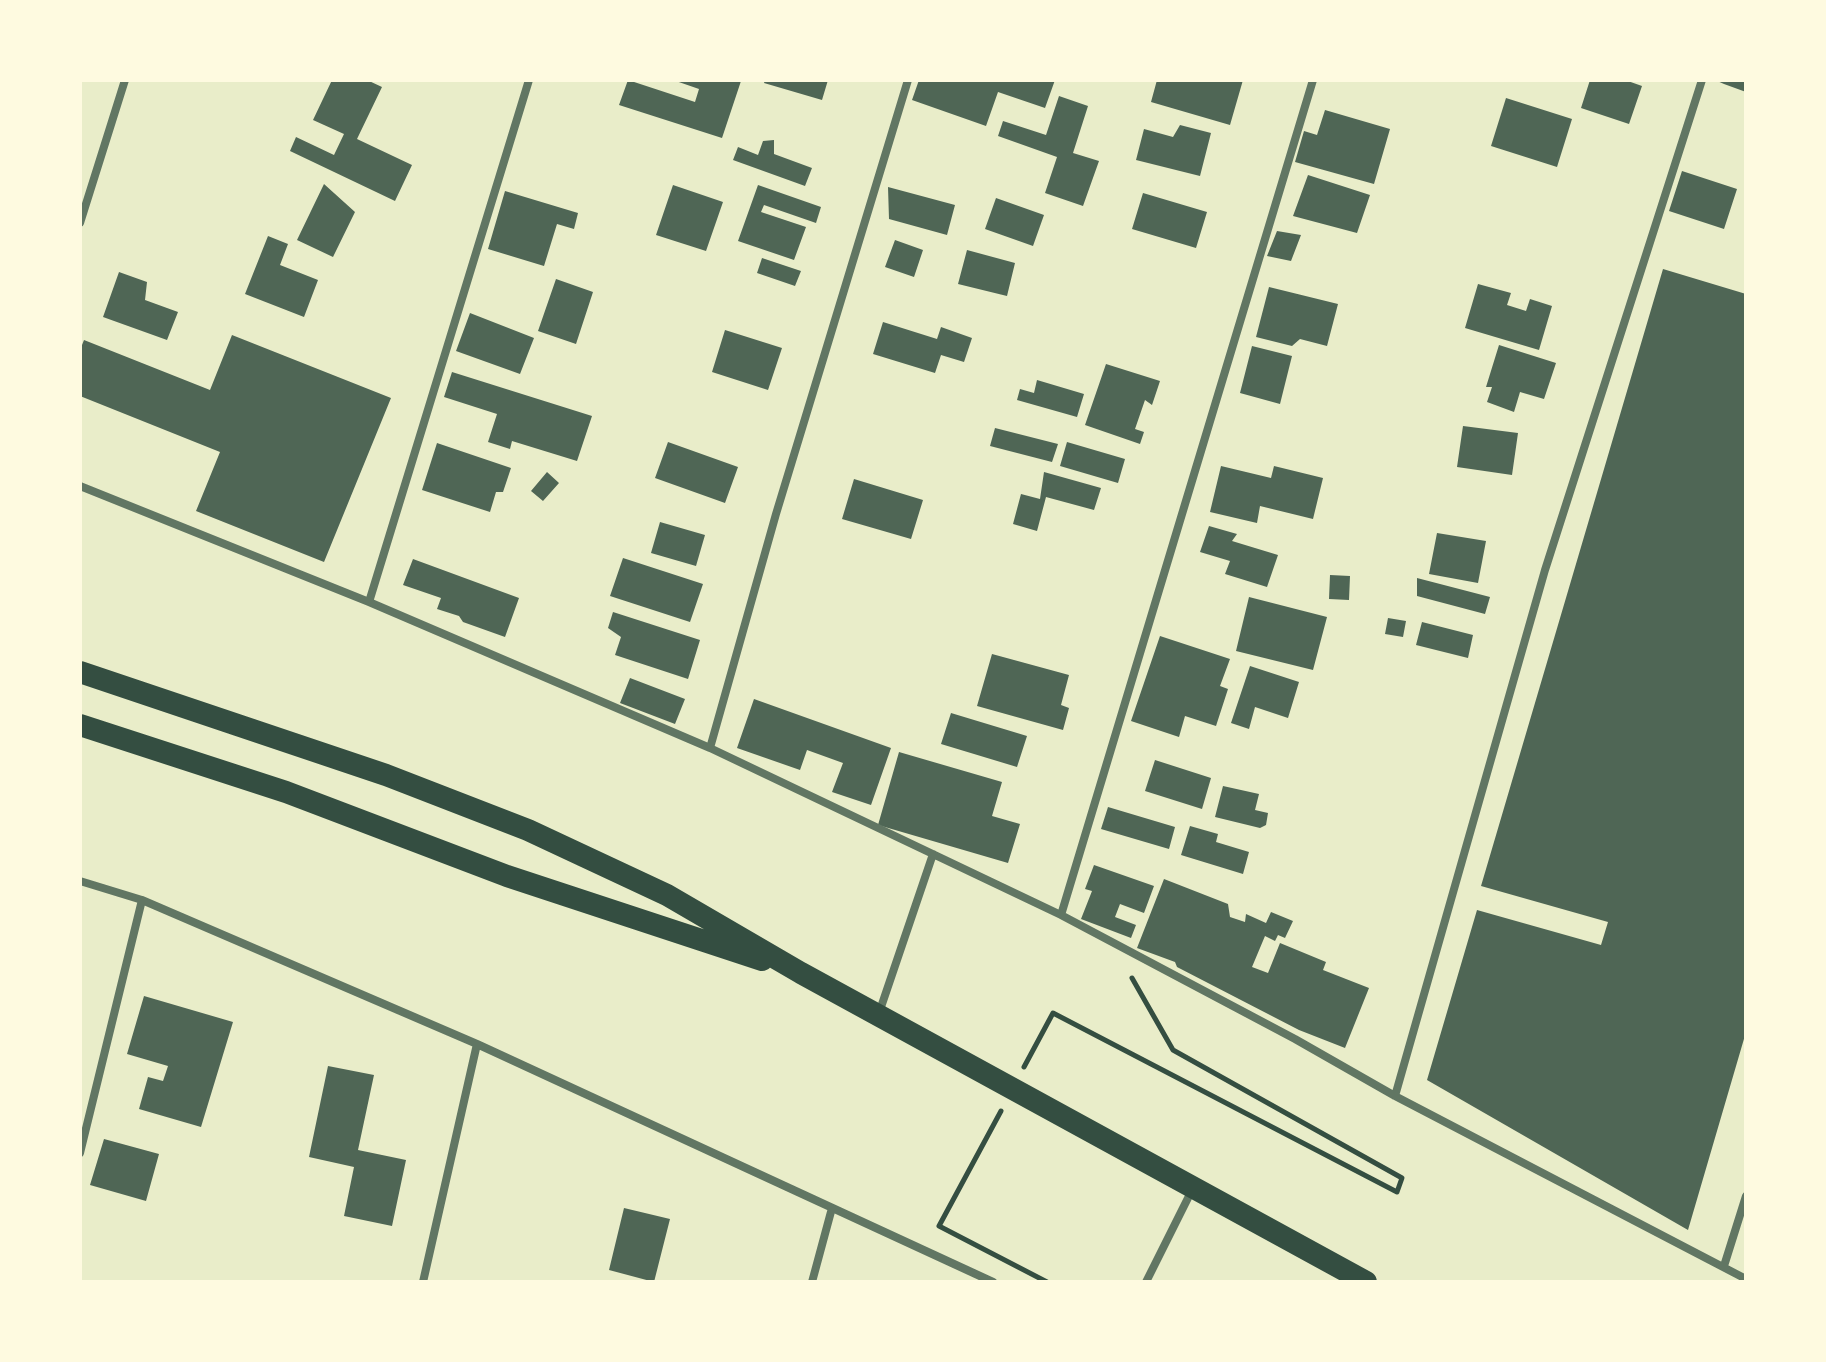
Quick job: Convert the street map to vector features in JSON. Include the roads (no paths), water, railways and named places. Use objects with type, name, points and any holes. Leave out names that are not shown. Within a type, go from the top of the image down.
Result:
[{"type":"highway","points":[[80,672],[300,744],[528,830],[667,895],[801,973],[1366,1282]]},
{"type":"highway","points":[[80,725],[286,792],[580,901],[801,973]]},
{"type":"street","points":[[80,223],[125,80]]},
{"type":"street","points":[[369,602],[529,80]]},
{"type":"street","points":[[710,748],[776,514],[908,80]]},
{"type":"street","points":[[1061,915],[1313,80]]},
{"type":"street","points":[[1395,1096],[1545,570],[1702,80]]},
{"type":"street","points":[[80,486],[369,602],[710,748],[933,854],[1061,915],[1295,1039],[1395,1096],[1746,1279]]},
{"type":"street","points":[[878,1014],[933,854]]},
{"type":"street","points":[[80,881],[142,900],[477,1044],[993,1282]]},
{"type":"street","points":[[80,1153],[142,900]]},
{"type":"street","points":[[423,1282],[477,1044]]},
{"type":"street","points":[[1146,1282],[1193,1189]]},
{"type":"street","points":[[1724,1266],[1746,1196]]},
{"type":"street","points":[[812,1282],[832,1208]]}]
